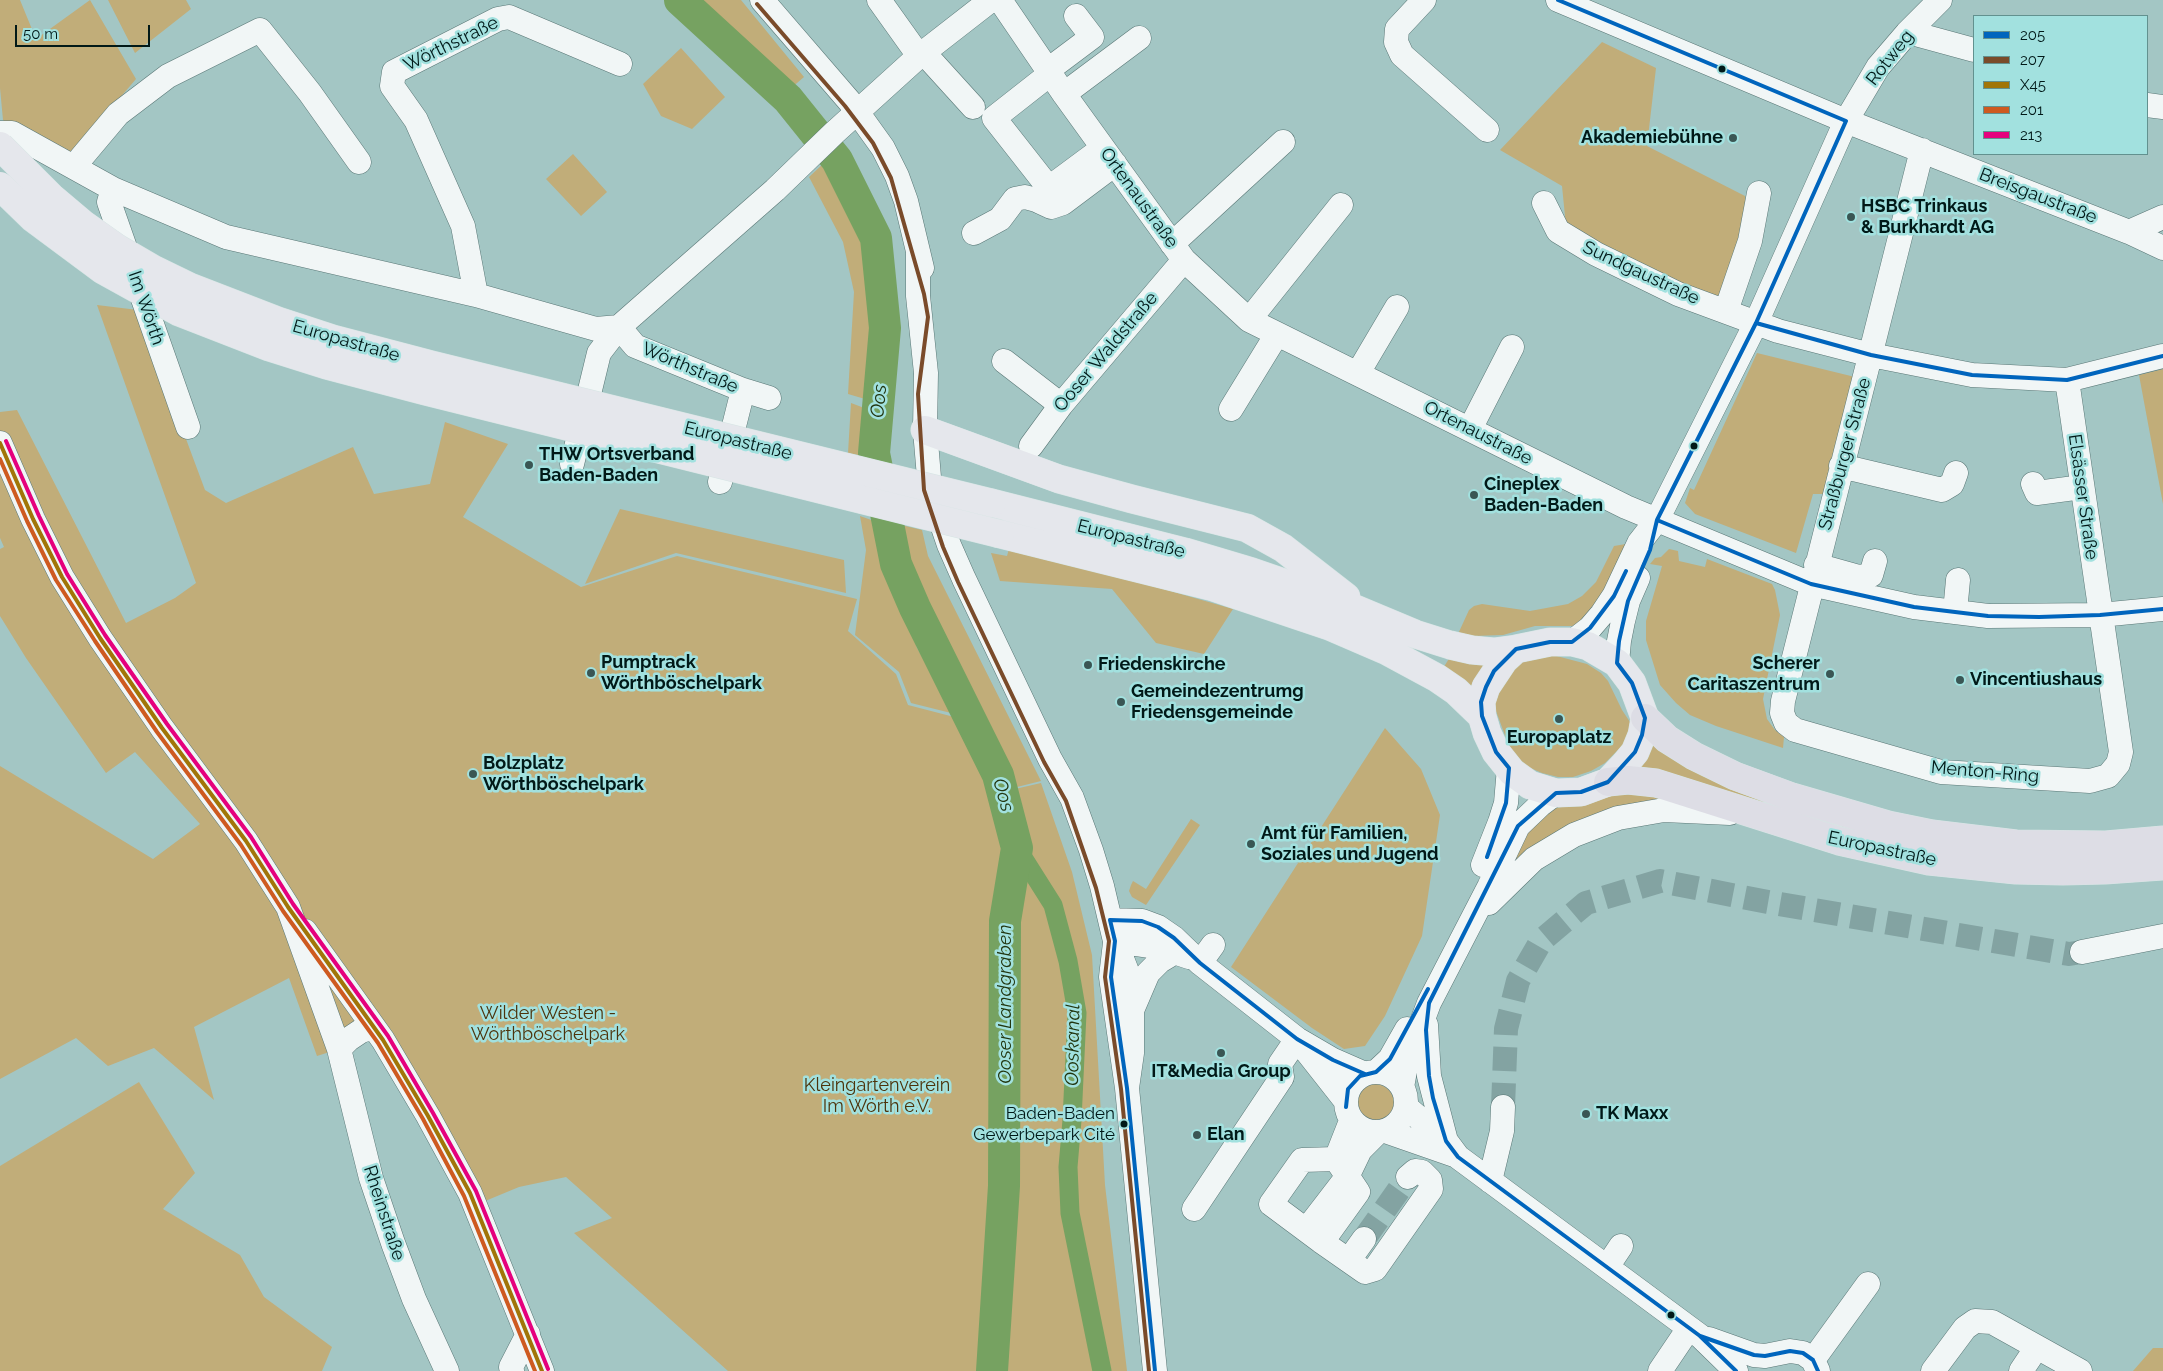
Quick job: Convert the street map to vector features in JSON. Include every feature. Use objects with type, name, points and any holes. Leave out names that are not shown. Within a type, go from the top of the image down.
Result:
[{"type":"highway","name":"Europastraße","points":[[1645,718],[1667,739],[1694,756],[1734,776],[1792,798],[1888,825],[1932,834],[2016,844],[2106,845],[2163,840]]},
{"type":"highway","name":"Europastraße","points":[[1608,782],[1628,780],[1656,782],[1838,842],[1883,852],[1970,866],[2063,871],[2163,866]]},
{"type":"main road","name":"Europastraße","points":[[0,146],[51,197],[83,224],[117,248],[153,269],[190,287],[278,321],[432,365],[992,503],[1220,563],[1296,586],[1415,634],[1450,645],[1494,652],[1516,649]]},
{"type":"main road","name":"Europastraße","points":[[0,186],[33,218],[110,275],[179,312],[269,347],[326,365],[425,391],[1213,587],[1329,626],[1387,650],[1456,691],[1482,716]]},
{"type":"main road","points":[[925,430],[1059,479],[1132,500],[1247,528],[1283,548],[1366,614]]},
{"type":"main road","points":[[1550,642],[1572,642],[1588,646],[1618,663],[1632,683],[1645,718],[1642,735],[1635,752],[1608,782],[1581,792],[1556,793],[1530,785],[1509,768],[1496,752],[1487,733],[1482,716],[1481,702],[1494,671],[1516,649],[1550,642]]},
{"type":"street","points":[[762,0],[857,112],[883,148],[897,176],[906,201],[918,254],[918,296],[926,373],[925,430],[930,489],[949,545],[1050,759],[1072,798],[1097,868],[1113,931],[1128,974],[1132,1011],[1132,1053],[1127,1088]]},
{"type":"street","points":[[879,0],[922,54],[972,107]]},
{"type":"street","points":[[572,464],[599,353],[619,327],[775,190],[834,133],[922,54],[992,0]]},
{"type":"street","name":"Ortenaustraße","points":[[1000,0],[1178,252],[1249,320],[1626,507],[1657,520],[1914,607],[1988,616],[2100,615],[2163,609]]},
{"type":"street","points":[[1424,0],[1397,29],[1396,42],[1402,54],[1487,130]]},
{"type":"street","name":"Breisgaustraße","points":[[1558,0],[1846,121],[2129,232],[2163,248]]},
{"type":"street","name":"Rotweg","points":[[1657,520],[1756,323],[1846,121],[1878,67],[1908,32],[1940,0]]},
{"type":"street","points":[[1027,106],[1055,80],[1092,37],[1076,16]]},
{"type":"street","name":"Wörthstraße","points":[[476,295],[463,226],[416,120],[392,86],[394,72],[498,19],[509,17],[620,64]]},
{"type":"street","points":[[76,167],[81,158],[118,114],[168,76],[260,30],[310,93],[359,162]]},
{"type":"street","points":[[1908,32],[1973,50]]},
{"type":"street","points":[[1109,156],[1049,188],[994,118],[1055,80],[1139,38]]},
{"type":"street","points":[[2148,105],[2163,107]]},
{"type":"street","points":[[0,134],[12,134],[76,167],[113,189],[226,236],[476,295],[596,329],[619,327]]},
{"type":"street","name":"Ooser Waldstraße","points":[[1031,446],[1178,252],[1283,142]]},
{"type":"street","name":"Straßburger Straße","points":[[1813,574],[1871,355],[1922,150]]},
{"type":"street","points":[[974,233],[1000,219],[1014,199],[1025,197],[1051,207],[1063,203],[1109,156]]},
{"type":"street","name":"Im Wörth","points":[[113,189],[109,202],[188,427]]},
{"type":"street","points":[[1726,312],[1750,241],[1759,193]]},
{"type":"street","name":"Sundgaustraße","points":[[1544,203],[1558,231],[1596,254],[1678,294],[1756,323],[1871,355],[1972,375],[2067,380],[2163,356]]},
{"type":"street","points":[[1249,320],[1341,205]]},
{"type":"street","points":[[2129,232],[2163,218]]},
{"type":"street","points":[[1358,373],[1397,308]]},
{"type":"street","name":"Wörthstraße","points":[[619,327],[636,346],[743,390],[768,398]]},
{"type":"street","points":[[1231,409],[1277,334]]},
{"type":"street","points":[[1470,429],[1512,347]]},
{"type":"street","points":[[1004,360],[1061,405]]},
{"type":"street","name":"Elsässer Straße","points":[[2067,380],[2100,615]]},
{"type":"street","points":[[720,482],[743,390]]},
{"type":"street","name":"Rheinstraße","points":[[0,443],[33,519],[62,577],[95,631],[162,728],[246,841],[288,907],[339,1049],[371,1178],[414,1299],[448,1371]]},
{"type":"street","points":[[1842,466],[1882,469],[1942,490],[1952,484],[1956,473]]},
{"type":"street","points":[[2033,484],[2037,493],[2082,487]]},
{"type":"street","points":[[1572,642],[1590,628],[1602,614],[1614,596],[1639,543],[1657,520]]},
{"type":"street","points":[[1618,663],[1619,641],[1628,601],[1650,550],[1657,520]]},
{"type":"street","points":[[1813,574],[1871,575],[1875,561]]},
{"type":"street","name":"Menton-Ring","points":[[1813,574],[1783,701],[1782,713],[1786,723],[1795,730],[1941,772],[2090,781],[2108,776],[2118,764],[2120,752],[2100,615]]},
{"type":"street","points":[[1956,612],[1958,580]]},
{"type":"street","points":[[1315,1236],[1358,1192],[1346,1166],[1351,1084],[1371,1073],[1390,1059],[1454,937],[1500,822],[1506,803],[1509,768]]},
{"type":"street","points":[[1346,1166],[1360,1150],[1381,1132],[1401,1120],[1406,1065],[1429,1003],[1518,826],[1540,804],[1556,793]]},
{"type":"street","points":[[1468,926],[1499,891],[1534,859],[1574,835],[1618,818],[1664,810],[1711,811],[1756,815]]},
{"type":"street","points":[[288,907],[373,1027],[428,1116],[470,1193],[542,1371]]},
{"type":"street","points":[[1113,931],[1142,921],[1158,927],[1174,938],[1207,954],[1297,1039],[1348,1110],[1358,1128],[1452,1149]]},
{"type":"street","points":[[1113,931],[1175,952],[1207,954]]},
{"type":"street","points":[[1113,931],[1111,977],[1116,1024],[1127,1088],[1155,1371]]},
{"type":"street","points":[[2082,952],[2163,936]]},
{"type":"street","points":[[1132,1011],[1148,973],[1160,961],[1175,952]]},
{"type":"street","points":[[1429,1003],[1426,1030],[1429,1076],[1452,1149]]},
{"type":"street","points":[[339,1049],[361,1031],[373,1027]]},
{"type":"street","points":[[1297,1039],[1333,1060],[1371,1073],[1391,1076],[1404,1097],[1452,1149],[1490,1181],[1694,1332],[1736,1371]]},
{"type":"street","points":[[1194,1209],[1282,1077],[1280,1064],[1297,1039]]},
{"type":"street","points":[[1490,1181],[1502,1131],[1503,1107]]},
{"type":"street","points":[[1346,1166],[1302,1160],[1271,1204],[1364,1272],[1375,1269],[1431,1189],[1430,1180],[1422,1172],[1415,1171],[1408,1177]]},
{"type":"street","points":[[1349,1260],[1364,1239]]},
{"type":"street","points":[[1607,1267],[1621,1246]]},
{"type":"street","points":[[1694,1332],[1754,1355],[1765,1356],[1790,1351],[1804,1353],[1815,1365],[1868,1284]]},
{"type":"street","points":[[1933,1371],[1965,1328],[1975,1321],[1992,1322],[2080,1371]]},
{"type":"street","points":[[1666,1369],[1694,1332]]},
{"type":"street","points":[[507,1370],[528,1334]]},
{"type":"street","points":[[2021,1371],[2037,1347]]},
{"type":"green space","points":[[0,0],[20,0],[36,39],[90,0],[136,79],[78,147],[81,158],[12,131],[3,120],[0,88]]},
{"type":"green space","points":[[108,0],[186,0],[191,9],[135,53]]},
{"type":"green space","points":[[694,0],[741,0],[804,77],[790,89]]},
{"type":"green space","points":[[1602,42],[1656,68],[1647,146],[1745,196],[1749,219],[1722,300],[1612,254],[1566,226],[1562,186],[1500,150]]},
{"type":"green space","points":[[681,48],[725,97],[692,129],[661,116],[643,84]]},
{"type":"green space","points":[[573,154],[607,192],[581,216],[546,179]]},
{"type":"green space","points":[[824,163],[848,208],[867,251],[874,286],[865,399],[848,394],[854,292],[843,242],[809,177]]},
{"type":"green space","points":[[97,305],[138,310],[205,490],[226,503],[353,447],[374,494],[430,484],[445,422],[508,444],[463,517],[581,587],[677,556],[857,599],[848,631],[896,674],[908,705],[958,718],[981,756],[1010,856],[1006,908],[1020,910],[1027,851],[1015,789],[1041,783],[1072,872],[1092,955],[1105,1185],[1127,1371],[728,1371],[574,1233],[612,1218],[566,1177],[519,1187],[478,1204],[373,1028],[339,1049],[317,1056],[289,978],[194,1027],[214,1100],[154,1048],[108,1066],[76,1038],[0,1079],[0,766],[153,859],[200,824],[135,752],[106,773],[26,658],[0,616],[0,549],[4,547],[0,538],[0,412],[17,410],[126,623],[175,598],[196,583]]},
{"type":"green space","points":[[1757,353],[1855,377],[1823,494],[1813,494],[1796,553],[1695,514],[1685,503],[1690,488],[1694,490]]},
{"type":"green space","points":[[2163,369],[2163,504],[2139,375]]},
{"type":"green space","points":[[851,403],[867,409],[863,456],[848,453]]},
{"type":"green space","points":[[620,509],[844,560],[846,593],[676,553],[585,584]]},
{"type":"green space","points":[[860,516],[877,522],[917,648],[955,714],[911,703],[899,672],[855,635],[866,550]]},
{"type":"green space","points":[[893,523],[922,530],[928,556],[1041,781],[1013,788],[902,564]]},
{"type":"green space","points":[[1626,544],[1612,583],[1581,624],[1572,626],[1535,626],[1503,635],[1472,636],[1458,634],[1469,610],[1474,606],[1482,604],[1530,611],[1568,604],[1582,596],[1596,582],[1614,546]]},
{"type":"green space","points":[[1009,549],[1139,582],[1233,609],[1204,654],[1156,643],[1112,589],[1000,581],[991,553],[1007,556]]},
{"type":"green space","points":[[1669,549],[1678,551],[1679,561],[1705,567],[1707,559],[1772,584],[1780,615],[1763,699],[1767,719],[1775,730],[1784,737],[1783,748],[1716,726],[1690,715],[1660,685],[1646,640],[1646,621],[1662,566],[1650,564],[1655,558],[1661,557]]},
{"type":"green space","points":[[1549,654],[1587,664],[1601,673],[1608,681],[1622,710],[1634,728],[1626,742],[1605,763],[1591,771],[1573,777],[1558,777],[1542,773],[1528,767],[1517,757],[1509,746],[1490,695],[1518,662]]},
{"type":"green space","points":[[1450,657],[1487,663],[1472,692],[1442,670]]},
{"type":"green space","points":[[1385,728],[1421,769],[1440,815],[1422,936],[1385,1016],[1365,1046],[1344,1049],[1312,1028],[1231,967]]},
{"type":"green space","points":[[1648,742],[1687,766],[1740,793],[1818,819],[1886,835],[1885,840],[1632,767]]},
{"type":"green space","points":[[1614,795],[1651,795],[1685,803],[1671,805],[1502,876],[1522,832],[1555,808],[1584,804]]},
{"type":"green space","points":[[1191,819],[1200,825],[1146,905],[1132,897],[1129,891],[1133,881],[1146,889]]},
{"type":"green space","points":[[139,1082],[195,1173],[163,1209],[240,1255],[264,1297],[332,1347],[322,1371],[0,1371],[0,1166]]},
{"type":"green space","points":[[1375,1084],[1389,1089],[1394,1103],[1389,1117],[1375,1122],[1361,1117],[1356,1103],[1361,1089]]},
{"type":"green space","points":[[2153,1348],[2163,1348],[2163,1371],[2133,1371]]},
{"type":"waterway","name":"Oos","points":[[680,0],[788,99],[837,160],[876,238],[885,328],[874,453],[896,564],[915,608],[998,775],[1017,848],[1005,921],[1004,1186],[992,1371]]},
{"type":"waterway","name":"Ooskanal","points":[[1017,848],[1053,905],[1068,961],[1077,1013],[1068,1167],[1070,1213],[1102,1371]]},
{"type":"tunnel","points":[[1503,1107],[1506,1029],[1518,981],[1541,941],[1586,903],[1660,881],[1768,902],[2069,954],[2082,952]]},
{"type":"tunnel","points":[[1364,1239],[1408,1177]]},
{"type":"transit line","name":"205","points":[[1558,0],[1846,121]]},
{"type":"transit line","name":"207","points":[[757,4],[845,106],[873,143],[891,178],[924,294],[928,317],[918,394],[924,490],[943,547],[958,582],[1044,762],[1066,801],[1096,888],[1109,941],[1105,977],[1121,1089],[1149,1371]]},
{"type":"transit line","name":"205","points":[[1736,1371],[1700,1336],[1458,1157],[1446,1141],[1433,1098],[1429,1076],[1426,1030],[1429,1003],[1518,826],[1556,793],[1581,792],[1608,782],[1635,752],[1642,735],[1645,718],[1632,683],[1617,663],[1619,641],[1628,601],[1650,550],[1657,520],[1756,323],[1846,121]]},
{"type":"transit line","name":"205","points":[[1756,323],[1871,355],[1972,375],[2067,380],[2163,356]]},
{"type":"transit line","name":"213","points":[[6,441],[67,574],[105,635],[167,724],[251,837],[293,904],[388,1036],[433,1113],[476,1191],[548,1369]]},
{"type":"transit line","name":"X45","points":[[0,443],[33,519],[62,577],[100,638],[162,728],[246,841],[288,907],[383,1040],[428,1116],[470,1193],[542,1371]]},
{"type":"transit line","name":"201","points":[[0,459],[27,521],[56,580],[95,641],[157,732],[241,845],[283,911],[378,1043],[423,1119],[464,1196],[535,1371]]},
{"type":"transit line","name":"205","points":[[1657,520],[1811,584],[1914,607],[1988,616],[2039,617],[2100,615],[2163,609]]},
{"type":"transit line","name":"205","points":[[1487,857],[1506,803],[1509,768],[1496,752],[1482,716],[1481,702],[1486,687],[1494,671],[1516,649],[1550,642],[1572,642],[1590,628],[1614,596],[1626,571]]},
{"type":"transit line","name":"205","points":[[1155,1371],[1127,1088],[1111,977],[1115,941],[1110,920],[1142,921],[1158,927],[1174,938],[1200,963],[1297,1039],[1333,1060],[1365,1074]]},
{"type":"transit line","name":"205","points":[[1376,1072],[1390,1059],[1428,989]]},
{"type":"transit line","name":"205","points":[[1346,1107],[1348,1089],[1360,1076],[1376,1072]]},
{"type":"transit line","name":"205","points":[[1700,1336],[1754,1355],[1765,1356],[1790,1351],[1803,1353],[1813,1360],[1818,1371]]},
{"type":"place","name":"Akademiebühne","points":[[1733,138]]},
{"type":"place","name":"HSBC Trinkaus & Burkhardt AG","points":[[1851,217]]},
{"type":"place","name":"THW Ortsverband Baden-Baden","points":[[529,465]]},
{"type":"place","name":"Cineplex Baden-Baden","points":[[1474,495]]},
{"type":"place","name":"Friedenskirche","points":[[1088,665]]},
{"type":"place","name":"Pumptrack Wörthböschelpark","points":[[591,673]]},
{"type":"place","name":"Scherer Caritaszentrum","points":[[1830,674]]},
{"type":"place","name":"Vincentiushaus","points":[[1960,680]]},
{"type":"place","name":"Gemeindezentrumg Friedensgemeinde","points":[[1121,702]]},
{"type":"place","name":"Europaplatz","points":[[1559,719]]},
{"type":"place","name":"Bolzplatz Wörthböschelpark","points":[[473,774]]},
{"type":"place","name":"Amt für Familien, Soziales und Jugend","points":[[1251,844]]},
{"type":"place","name":"IT&Media Group","points":[[1221,1053]]},
{"type":"place","name":"TK Maxx","points":[[1586,1114]]},
{"type":"place","name":"Baden-Baden Gewerbepark Cité","points":[[1124,1124]]},
{"type":"place","name":"Elan","points":[[1197,1135]]},
{"type":"water label","name":"Ooser Landgraben","points":[[1005,1004]]},
{"type":"park label","name":"Wilder Westen - Wörthböschelpark","points":[[548,1024]]},
{"type":"park label","name":"Kleingartenverein Im Wörth e.V.","points":[[877,1096]]}]
